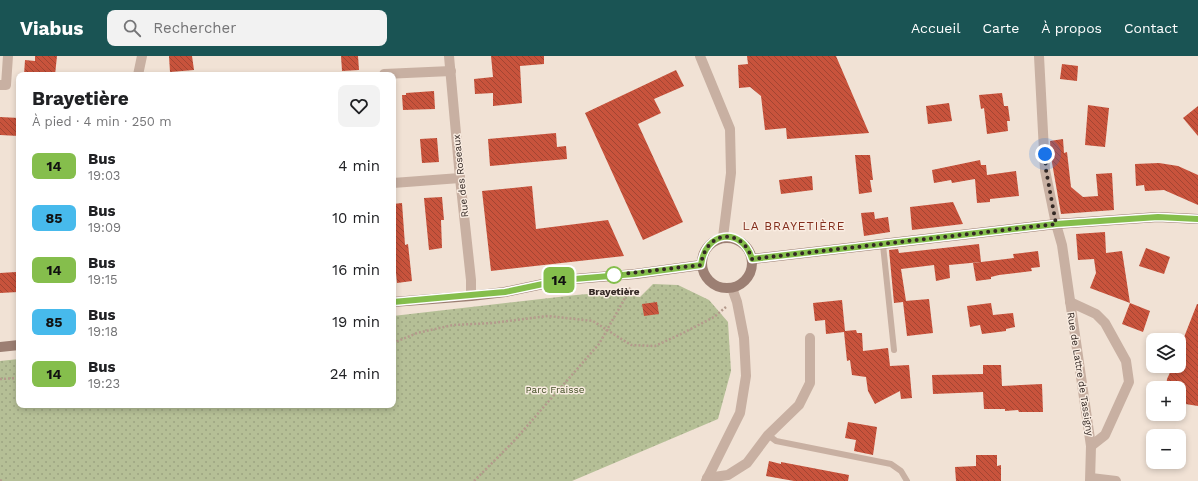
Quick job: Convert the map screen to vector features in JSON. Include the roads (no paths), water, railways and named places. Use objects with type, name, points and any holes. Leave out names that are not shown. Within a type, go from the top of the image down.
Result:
[{"type":"main road","points":[[752,259],[1056,224],[1158,217],[1198,219]]},
{"type":"main road","points":[[723,237],[731,237],[738,240],[747,248],[752,259],[750,274],[739,285],[732,288],[723,288],[714,285],[708,280],[701,265],[702,256],[705,249],[716,240],[723,237]]},
{"type":"main road","points":[[396,302],[505,292],[562,280],[634,274],[701,265]]},
{"type":"main road","points":[[0,347],[16,345]]},
{"type":"street","points":[[0,85],[6,85],[8,56]]},
{"type":"street","points":[[139,72],[142,56]]},
{"type":"street","name":"Rue des Roseaux","points":[[449,56],[471,280],[471,296]]},
{"type":"street","points":[[701,56],[730,129],[731,172],[723,237]]},
{"type":"street","name":"Rue de Lattre de Tassigny","points":[[1039,56],[1046,170],[1056,224],[1062,245],[1092,446],[1090,480]]},
{"type":"street","points":[[396,73],[451,71]]},
{"type":"street","points":[[396,183],[460,178]]},
{"type":"street","points":[[707,480],[740,413],[746,376],[744,338],[737,302],[732,288]]},
{"type":"street","name":"Rue de Lattre de Tassigny","points":[[1070,302],[1096,314],[1105,323],[1126,361],[1129,382],[1105,435],[1092,446]]},
{"type":"street","points":[[707,480],[728,475],[747,463],[768,435],[799,405],[810,383],[810,338]]},
{"type":"street","points":[[1090,480],[1116,481]]},
{"type":"lane","points":[[882,245],[894,350]]},
{"type":"lane","points":[[768,435],[776,441],[891,464],[901,471],[906,481]]},
{"type":"place","name":"Brayetière","points":[[614,275]]},
{"type":"district","name":"LA BRAYETIÈRE","points":[[794,226]]},
{"type":"park label","name":"Parc Fraisse","points":[[555,389]]}]
